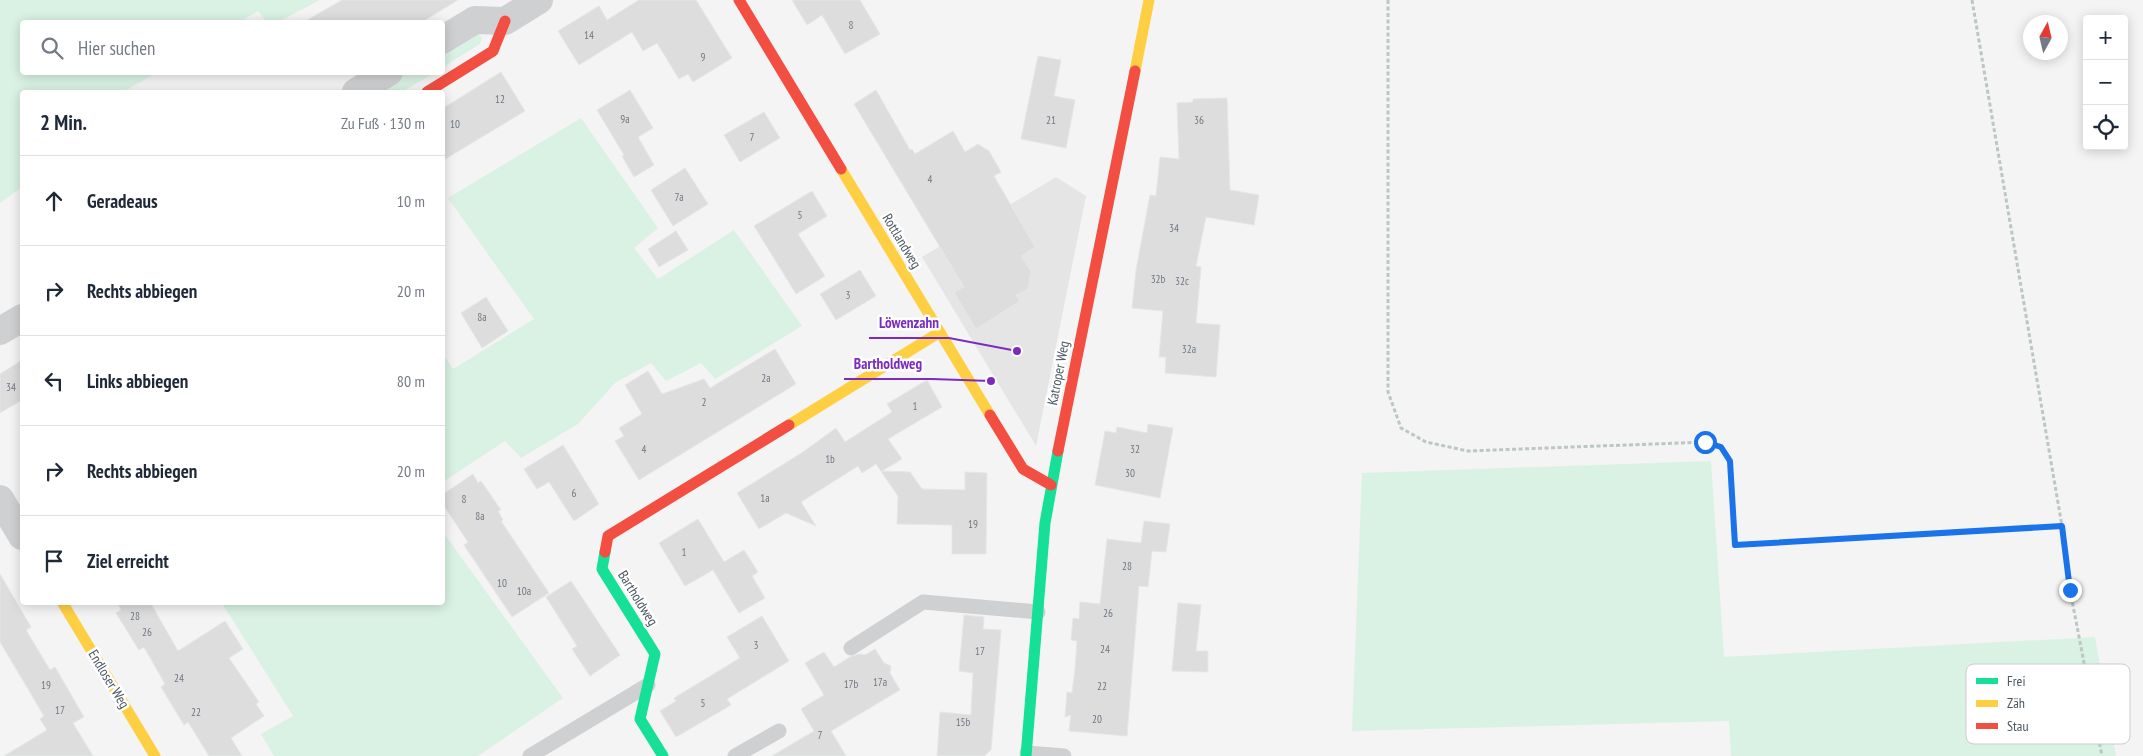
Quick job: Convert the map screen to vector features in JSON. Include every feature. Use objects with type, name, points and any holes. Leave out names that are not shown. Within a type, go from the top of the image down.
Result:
[{"type":"street","points":[[445,38],[475,20],[505,21],[539,0]]},
{"type":"street","name":"Rottlandweg","points":[[739,0],[1023,469],[1051,485]]},
{"type":"street","name":"Katroper Weg","points":[[1026,754],[1045,523],[1051,485],[1149,0]]},
{"type":"street","points":[[430,90],[493,50],[505,21]]},
{"type":"street","points":[[359,90],[384,75]]},
{"type":"street","points":[[0,331],[20,319]]},
{"type":"street","name":"Bartholdweg","points":[[663,756],[640,719],[655,654],[602,569],[608,536],[940,332]]},
{"type":"street","points":[[2,507],[20,533]]},
{"type":"street","name":"Endloser Weg","points":[[64,605],[155,756]]},
{"type":"lane","points":[[850,648],[923,602],[1038,612]]},
{"type":"lane","points":[[530,756],[648,686]]},
{"type":"lane","points":[[735,756],[779,731]]},
{"type":"lane","points":[[1026,754],[1064,756]]},
{"type":"path","points":[[1388,0],[1388,392],[1401,428],[1426,442],[1468,451],[1705,442],[1721,447],[1730,461],[1735,545],[2062,526]]},
{"type":"path","points":[[1972,0],[2062,526],[2070,590],[2084,664]]},
{"type":"shaded area","points":[[1056,177],[1086,196],[1036,446],[922,257]]},
{"type":"green space","points":[[0,0],[320,0],[282,20],[265,20],[258,11],[242,20],[20,20],[20,75],[153,75],[126,90],[20,90],[20,188],[0,203]]},
{"type":"green space","points":[[478,33],[482,38],[480,44],[445,66],[445,49]]},
{"type":"green space","points":[[402,75],[431,75],[405,90],[388,90],[388,83]]},
{"type":"green space","points":[[581,118],[658,228],[634,248],[658,279],[734,230],[802,326],[715,379],[701,363],[666,381],[651,363],[615,383],[578,424],[521,458],[505,441],[445,481],[445,357],[453,369],[534,319],[448,198]]},
{"type":"green space","points":[[1711,461],[1724,657],[2095,637],[2100,664],[1966,664],[1966,744],[2114,744],[2116,756],[1731,756],[1729,721],[1352,731],[1362,473]]},
{"type":"green space","points":[[445,535],[563,698],[478,756],[274,756],[261,734],[293,716],[223,605],[445,605]]},
{"type":"building","points":[[342,0],[458,0],[425,20],[307,20]]},
{"type":"building","points":[[639,0],[696,0],[732,58],[693,82],[688,74],[679,79],[657,43],[643,51],[632,32],[579,65],[558,31],[599,6],[607,20]]},
{"type":"building","points":[[792,0],[860,0],[880,34],[845,54],[822,15],[807,25]]},
{"type":"building","points":[[1038,56],[1061,60],[1054,96],[1075,100],[1066,148],[1021,139]]},
{"type":"building","points":[[501,72],[525,111],[445,159],[445,107]]},
{"type":"building","points":[[630,90],[653,128],[638,137],[654,165],[634,177],[622,156],[624,155],[597,110]]},
{"type":"building","points":[[876,90],[910,150],[912,149],[915,154],[953,131],[965,152],[978,144],[989,151],[1001,172],[994,176],[1035,247],[1021,256],[1031,271],[1028,289],[1016,295],[1020,301],[976,329],[954,292],[964,287],[854,104]]},
{"type":"building","points":[[1227,98],[1230,190],[1259,195],[1254,225],[1206,217],[1196,266],[1201,267],[1196,323],[1220,325],[1216,377],[1165,373],[1166,357],[1159,357],[1163,311],[1132,308],[1136,270],[1150,195],[1156,196],[1160,157],[1179,159],[1177,103],[1193,102],[1193,99]]},
{"type":"building","points":[[764,112],[780,138],[740,162],[724,135]]},
{"type":"building","points":[[685,168],[708,204],[673,226],[651,190]]},
{"type":"building","points":[[812,191],[827,216],[798,234],[825,276],[796,294],[754,226]]},
{"type":"building","points":[[676,231],[688,250],[659,267],[648,249]]},
{"type":"building","points":[[860,270],[876,296],[836,320],[820,294]]},
{"type":"building","points":[[486,297],[508,331],[482,348],[461,313]]},
{"type":"building","points":[[775,349],[796,384],[639,480],[615,441],[624,436],[619,428],[642,414],[625,385],[648,371],[662,394],[704,379],[710,388]]},
{"type":"building","points":[[20,361],[20,401],[0,413],[0,374]]},
{"type":"building","points":[[927,380],[942,407],[888,439],[902,459],[882,471],[910,472],[922,489],[965,490],[965,472],[987,473],[986,554],[952,554],[952,525],[897,524],[898,496],[876,464],[862,473],[858,466],[801,502],[816,526],[786,513],[759,529],[737,493],[803,452],[836,428],[845,442],[892,412],[887,404]]},
{"type":"building","points":[[1148,424],[1173,428],[1160,498],[1095,485],[1105,431],[1116,433],[1117,427],[1147,433]]},
{"type":"building","points":[[563,445],[599,504],[574,521],[549,482],[537,489],[524,469]]},
{"type":"building","points":[[473,474],[478,483],[481,481],[501,510],[498,511],[503,520],[501,521],[549,593],[512,617],[464,545],[468,542],[445,508],[445,493]]},
{"type":"building","points":[[698,519],[724,562],[744,550],[758,572],[752,576],[765,598],[739,613],[713,570],[685,586],[659,543]]},
{"type":"building","points":[[1144,521],[1170,524],[1166,552],[1152,551],[1148,587],[1139,586],[1127,736],[1069,731],[1071,715],[1065,717],[1067,692],[1072,693],[1077,641],[1071,640],[1073,618],[1079,619],[1080,602],[1100,604],[1107,539],[1141,543]]},
{"type":"building","points":[[0,574],[31,627],[26,630],[50,670],[55,667],[84,717],[73,723],[93,756],[4,756],[47,730],[40,719],[44,716],[0,642]]},
{"type":"building","points":[[571,581],[620,655],[590,676],[572,649],[577,646],[546,597]]},
{"type":"building","points":[[1178,603],[1201,605],[1196,651],[1208,651],[1208,672],[1172,671]]},
{"type":"building","points":[[118,605],[152,605],[178,651],[225,621],[243,649],[229,658],[259,702],[256,704],[264,716],[231,738],[242,756],[209,756],[188,722],[184,725],[161,687],[165,684],[144,647],[139,650],[116,613],[121,610]]},
{"type":"building","points":[[964,615],[984,617],[983,629],[1001,630],[991,750],[984,756],[937,756],[940,712],[971,715],[973,673],[959,671]]},
{"type":"building","points":[[762,616],[789,661],[727,699],[731,705],[676,737],[660,711],[676,701],[674,698],[740,658],[727,637]]},
{"type":"building","points":[[875,649],[884,663],[891,666],[890,673],[900,690],[831,731],[846,756],[772,756],[814,731],[801,709],[824,695],[805,663],[824,652],[834,667],[850,657],[859,654],[865,655]]},
{"type":"traffic: fast","points":[[1026,756],[1045,523],[1058,451]]},
{"type":"traffic: fast","points":[[605,552],[602,569],[655,654],[640,719],[663,756]]},
{"type":"traffic: slow","points":[[1135,71],[1149,0]]},
{"type":"traffic: slow","points":[[841,169],[990,415]]},
{"type":"traffic: slow","points":[[789,425],[940,332]]},
{"type":"traffic: slow","points":[[64,605],[155,756]]},
{"type":"traffic: jam","points":[[739,0],[841,169]]},
{"type":"traffic: jam","points":[[430,90],[493,51],[505,21]]},
{"type":"traffic: jam","points":[[1058,451],[1135,71]]},
{"type":"traffic: jam","points":[[990,415],[1023,469],[1051,485]]},
{"type":"traffic: jam","points":[[605,552],[608,536],[789,425]]},
{"type":"place","name":"Löwenzahn","points":[[1017,351]]},
{"type":"place","name":"Bartholdweg","points":[[991,381]]},
{"type":"route","points":[[1705,442],[1721,447],[1730,461],[1735,545],[2062,526],[2070,590]]}]
